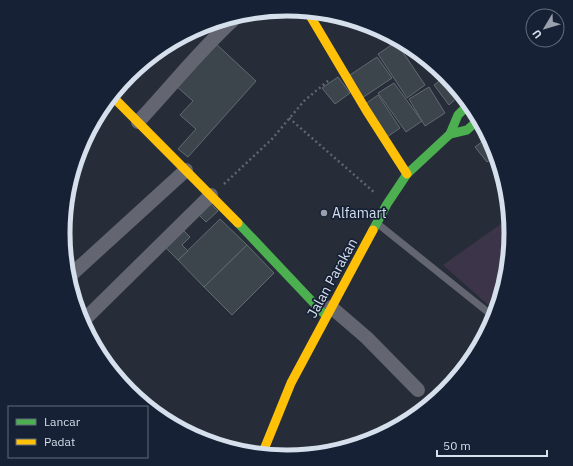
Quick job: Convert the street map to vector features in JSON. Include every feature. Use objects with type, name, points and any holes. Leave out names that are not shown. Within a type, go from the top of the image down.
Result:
[{"type":"street","points":[[311,17],[407,174]]},
{"type":"street","points":[[138,122],[172,86],[209,42],[230,23]]},
{"type":"street","points":[[115,99],[328,312],[367,338],[418,390]]},
{"type":"street","name":"Jalan Parakan","points":[[264,449],[290,383],[388,204],[407,174],[450,134],[458,115],[464,109]]},
{"type":"street","name":"Jalan Parakan","points":[[450,134],[467,130],[474,124]]},
{"type":"street","points":[[73,273],[186,170]]},
{"type":"street","points":[[87,317],[211,195]]},
{"type":"lane","points":[[378,224],[488,312]]},
{"type":"path","points":[[211,195],[272,139],[304,101],[342,69]]},
{"type":"path","points":[[289,118],[388,204]]},
{"type":"shaded area","points":[[503,222],[502,261],[490,307],[443,265]]},
{"type":"building","points":[[214,42],[256,81],[188,157],[178,149],[196,129],[180,115],[193,101],[175,85]]},
{"type":"building","points":[[393,44],[395,45],[400,49],[425,85],[407,98],[378,54]]},
{"type":"building","points":[[377,57],[392,78],[362,98],[347,77]]},
{"type":"building","points":[[338,77],[350,93],[335,104],[322,88]]},
{"type":"building","points":[[440,80],[457,98],[449,105],[434,85]]},
{"type":"building","points":[[394,83],[422,121],[406,132],[378,93]]},
{"type":"building","points":[[429,87],[445,113],[425,126],[409,99]]},
{"type":"building","points":[[378,95],[400,128],[387,137],[364,105]]},
{"type":"building","points":[[483,141],[491,159],[487,162],[475,147]]},
{"type":"building","points":[[211,204],[218,211],[206,222],[199,215]]},
{"type":"building","points":[[220,219],[247,245],[204,287],[178,260]]},
{"type":"building","points":[[182,229],[190,237],[182,245],[188,251],[178,260],[164,246]]},
{"type":"building","points":[[247,245],[274,273],[232,315],[204,287]]},
{"type":"traffic: fast","points":[[373,230],[387,204],[407,174],[450,134],[458,115],[464,109]]},
{"type":"traffic: fast","points":[[450,134],[467,130],[474,124]]},
{"type":"traffic: fast","points":[[238,223],[326,316]]},
{"type":"traffic: slow","points":[[311,17],[366,110],[407,174]]},
{"type":"traffic: slow","points":[[115,99],[238,223]]},
{"type":"traffic: slow","points":[[264,449],[291,383],[373,230]]},
{"type":"place","name":"Alfamart","points":[[324,213]]}]
